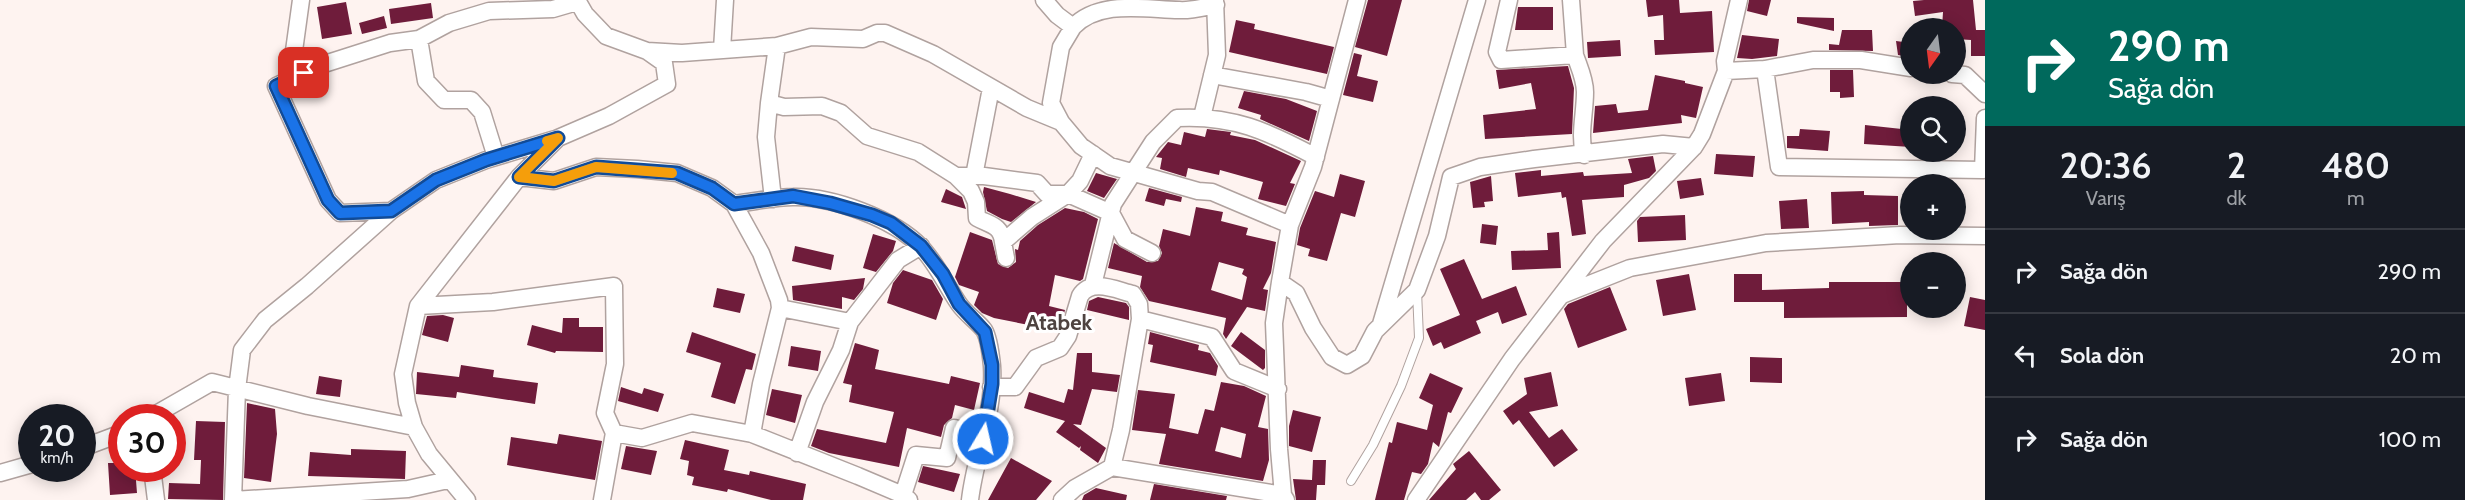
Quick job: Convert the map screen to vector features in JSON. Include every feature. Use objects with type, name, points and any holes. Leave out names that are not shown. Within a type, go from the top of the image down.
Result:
[{"type":"street","points":[[290,80],[301,0]]},
{"type":"street","points":[[722,50],[725,0]]},
{"type":"street","points":[[1044,0],[1057,15],[1073,27]]},
{"type":"street","points":[[1062,500],[1075,488],[1112,467],[1236,493],[1285,497],[1279,448],[1274,323],[1290,225],[1316,157],[1357,0]]},
{"type":"street","points":[[1381,325],[1477,0]]},
{"type":"street","points":[[1509,0],[1497,51],[1501,60],[1575,55]]},
{"type":"street","points":[[1571,0],[1575,55],[1584,78],[1585,91],[1580,138],[1584,155]]},
{"type":"street","points":[[1416,500],[1512,359],[1603,241],[1694,147],[1702,134],[1726,71],[1725,61],[1738,0]]},
{"type":"street","points":[[391,211],[340,213],[328,200],[276,86],[318,66],[390,43],[419,39],[449,23],[489,11],[553,9],[577,1],[606,36],[647,51],[664,63],[667,84],[609,116],[558,138],[496,157],[436,180],[391,211],[265,320],[242,350],[237,389],[233,500],[408,489],[448,480]]},
{"type":"street","points":[[1202,117],[1217,55],[1216,2],[1181,11],[1144,5],[1107,5],[1082,15],[1061,46],[1051,103],[1061,122],[1081,146],[1110,166],[1198,191],[1212,192],[1290,225]]},
{"type":"street","points":[[647,51],[682,52],[777,46],[811,37],[863,39],[877,33],[885,33],[933,54],[1027,108],[1061,122]]},
{"type":"street","points":[[419,39],[426,81],[444,100],[471,100],[482,112],[496,157]]},
{"type":"street","points":[[773,199],[766,137],[777,46]]},
{"type":"street","points":[[1726,71],[1765,69],[1813,60],[1861,60],[1900,66]]},
{"type":"street","points":[[1765,69],[1779,167],[1984,170],[1985,118]]},
{"type":"street","points":[[1212,75],[1306,92],[1331,99]]},
{"type":"street","points":[[1966,76],[1985,94]]},
{"type":"street","points":[[974,176],[991,88]]},
{"type":"street","points":[[769,103],[784,107],[822,106],[841,114],[867,136],[918,152],[956,176],[971,191],[976,202],[977,218],[995,225],[1002,233],[1004,250],[1032,217],[1068,194],[1080,181],[1093,154]]},
{"type":"street","points":[[1093,285],[1113,204],[1153,142],[1177,118],[1202,117],[1237,122],[1288,142],[1316,157]]},
{"type":"street","points":[[466,500],[448,480],[414,428],[407,403],[403,374],[418,306],[519,177],[558,138]]},
{"type":"street","points":[[1280,282],[1296,293],[1313,328],[1332,357],[1347,365],[1362,356],[1375,331],[1417,290],[1437,236],[1451,177],[1480,167],[1663,144],[1694,147]]},
{"type":"street","points":[[519,177],[554,181],[596,167],[677,173],[712,188],[734,204],[761,253],[780,308],[760,384],[752,434]]},
{"type":"street","points":[[956,176],[1037,183],[1047,194],[1068,194],[1111,213],[1125,239],[1152,253]]},
{"type":"street","points":[[734,204],[793,196],[817,200],[872,215],[891,223],[921,246],[943,274],[959,304],[985,332],[992,365],[983,439],[970,500]]},
{"type":"street","points":[[1562,295],[1630,268],[1766,243],[1900,235],[1985,236]]},
{"type":"street","points":[[797,453],[815,402],[841,350],[850,322],[898,260],[921,246]]},
{"type":"street","points":[[991,387],[1016,387],[1036,358],[1060,348],[1068,336],[1083,290],[1093,285],[1133,294],[1139,304],[1140,319],[1121,430],[1112,467]]},
{"type":"street","points":[[418,306],[493,302],[614,286],[615,364],[605,413],[614,433],[602,500]]},
{"type":"street","points":[[780,308],[850,322]]},
{"type":"street","points":[[1140,319],[1212,337],[1234,371],[1278,389]]},
{"type":"street","points":[[174,404],[212,382],[414,428]]},
{"type":"street","points":[[614,433],[642,438],[692,423],[752,434],[906,497],[916,455],[947,458],[954,428],[975,434],[983,439]]},
{"type":"street","points":[[0,473],[18,468]]},
{"type":"street","points":[[154,482],[156,500]]},
{"type":"lane","points":[[1351,481],[1382,426],[1401,386],[1419,338],[1417,290]]},
{"type":"building","points":[[1368,0],[1402,0],[1387,56],[1355,47]]},
{"type":"building","points":[[1646,0],[1679,0],[1680,13],[1712,11],[1714,52],[1655,55],[1654,40],[1664,40],[1663,15],[1648,17]]},
{"type":"building","points":[[1749,0],[1771,0],[1767,16],[1747,11]]},
{"type":"building","points":[[1973,0],[1976,30],[1985,30],[1985,56],[1971,56],[1971,40],[1966,40],[1966,18],[1943,18],[1943,12],[1915,16],[1913,1]]},
{"type":"building","points":[[346,2],[352,34],[322,39],[317,7]]},
{"type":"building","points":[[431,3],[433,18],[391,24],[389,9]]},
{"type":"building","points":[[1518,7],[1553,7],[1553,30],[1515,30]]},
{"type":"building","points":[[384,16],[387,28],[362,34],[359,23]]},
{"type":"building","points":[[1797,17],[1834,18],[1834,31],[1797,23]]},
{"type":"building","points":[[1236,20],[1255,24],[1254,29],[1334,47],[1327,74],[1229,52]]},
{"type":"building","points":[[1842,30],[1872,30],[1873,51],[1829,50],[1829,44],[1839,45]]},
{"type":"building","points":[[1742,35],[1779,39],[1777,56],[1737,58]]},
{"type":"building","points":[[1620,40],[1621,56],[1588,58],[1587,42]]},
{"type":"building","points":[[1896,41],[1900,42],[1900,55],[1898,55]]},
{"type":"building","points":[[1354,53],[1362,55],[1357,76],[1378,81],[1373,102],[1343,95]]},
{"type":"building","points":[[1568,66],[1574,88],[1572,134],[1485,139],[1483,115],[1536,109],[1531,83],[1499,89],[1496,70]]},
{"type":"building","points":[[1830,70],[1853,70],[1854,97],[1840,98],[1840,92],[1830,92]]},
{"type":"building","points":[[1655,75],[1703,87],[1696,118],[1681,115],[1682,123],[1593,133],[1595,106],[1616,104],[1618,113],[1648,110]]},
{"type":"building","points":[[1244,91],[1286,99],[1317,111],[1309,141],[1260,119],[1261,115],[1238,108]]},
{"type":"building","points":[[1865,125],[1900,129],[1900,146],[1864,144]]},
{"type":"building","points":[[1207,129],[1231,132],[1230,135],[1255,140],[1301,161],[1290,183],[1295,184],[1286,206],[1258,199],[1263,182],[1220,170],[1219,175],[1188,168],[1186,177],[1160,169],[1162,158],[1156,157],[1168,142],[1181,145],[1184,132],[1205,137]]},
{"type":"building","points":[[1800,129],[1830,131],[1828,151],[1787,148],[1787,136],[1799,136]]},
{"type":"building","points":[[1716,154],[1755,156],[1753,177],[1714,174]]},
{"type":"building","points":[[1653,156],[1656,171],[1649,178],[1624,185],[1624,197],[1582,200],[1586,234],[1572,236],[1566,197],[1562,198],[1561,192],[1518,197],[1515,173],[1541,170],[1541,176],[1583,172],[1584,176],[1632,173],[1628,159]]},
{"type":"building","points":[[1096,173],[1117,179],[1104,198],[1087,191]]},
{"type":"building","points":[[1340,174],[1365,181],[1355,217],[1341,213],[1327,261],[1308,256],[1310,249],[1297,245],[1300,228],[1315,191],[1334,197]]},
{"type":"building","points":[[1491,176],[1493,201],[1484,202],[1485,207],[1473,208],[1470,182]]},
{"type":"building","points":[[1701,178],[1704,195],[1680,199],[1677,181]]},
{"type":"building","points":[[984,187],[1036,202],[1011,222],[987,211]]},
{"type":"building","points":[[1149,188],[1182,197],[1181,202],[1166,199],[1164,206],[1145,201]]},
{"type":"building","points":[[946,189],[962,197],[966,209],[941,202]]},
{"type":"building","points":[[1864,191],[1864,195],[1898,196],[1898,225],[1869,226],[1869,222],[1832,224],[1831,192]]},
{"type":"building","points":[[1807,199],[1809,228],[1781,229],[1779,201]]},
{"type":"building","points":[[1196,207],[1223,212],[1221,221],[1248,228],[1246,235],[1276,242],[1271,273],[1263,289],[1268,290],[1265,311],[1247,307],[1226,339],[1223,334],[1226,318],[1149,301],[1140,287],[1142,276],[1108,268],[1114,243],[1147,262],[1158,261],[1162,253],[1159,246],[1163,229],[1190,236]],"holes":[[[1219,262],[1244,269],[1242,274],[1247,277],[1242,300],[1211,290]]]},
{"type":"building","points":[[1065,208],[1084,212],[1098,219],[1083,279],[1080,281],[1055,275],[1049,306],[1065,310],[1059,331],[994,318],[982,313],[974,305],[979,292],[959,285],[955,277],[970,232],[992,240],[998,264],[1008,268],[1016,262],[1015,249],[1018,250],[1020,241],[1038,225]]},
{"type":"building","points":[[1685,215],[1686,240],[1638,242],[1637,221],[1640,217]]},
{"type":"building","points":[[1482,224],[1498,226],[1496,245],[1480,243]]},
{"type":"building","points":[[1559,232],[1561,268],[1512,270],[1511,251],[1548,250],[1547,233]]},
{"type":"building","points":[[873,234],[896,241],[893,251],[876,272],[863,268]]},
{"type":"building","points":[[795,246],[834,255],[831,270],[792,261]]},
{"type":"building","points":[[1464,259],[1482,299],[1516,286],[1527,315],[1502,324],[1498,312],[1476,321],[1481,333],[1444,349],[1441,342],[1433,346],[1426,329],[1460,315],[1440,269]]},
{"type":"building","points":[[903,270],[932,280],[943,299],[936,320],[887,303],[893,283]]},
{"type":"building","points":[[1689,274],[1696,310],[1663,316],[1656,280]]},
{"type":"building","points":[[1734,274],[1762,274],[1762,290],[1829,288],[1829,282],[1900,282],[1900,317],[1784,318],[1784,302],[1734,302]]},
{"type":"building","points":[[865,278],[863,289],[854,300],[842,297],[842,309],[793,300],[792,286]]},
{"type":"building","points":[[1610,287],[1627,330],[1578,348],[1564,309],[1568,304]]},
{"type":"building","points":[[717,288],[745,294],[740,313],[713,307]]},
{"type":"building","points":[[1098,297],[1126,303],[1129,307],[1129,320],[1087,310],[1089,301]]},
{"type":"building","points":[[1970,297],[1985,300],[1985,330],[1964,326]]},
{"type":"building","points":[[443,315],[454,318],[448,342],[422,335],[427,316]]},
{"type":"building","points":[[563,318],[579,318],[579,327],[603,327],[603,352],[556,351],[555,353],[527,345],[532,325],[562,333]]},
{"type":"building","points":[[692,332],[756,354],[752,370],[746,369],[735,404],[711,397],[721,363],[686,352]]},
{"type":"building","points":[[1150,332],[1199,345],[1198,350],[1210,353],[1218,366],[1216,376],[1150,362],[1153,345],[1148,344]]},
{"type":"building","points":[[1241,332],[1265,350],[1263,370],[1231,346]]},
{"type":"building","points":[[855,343],[879,350],[875,369],[949,384],[951,376],[980,383],[974,410],[955,405],[952,418],[944,425],[941,437],[907,428],[899,467],[829,453],[811,446],[817,429],[886,443],[894,412],[849,402],[852,385],[843,383]]},
{"type":"building","points":[[791,346],[821,351],[818,371],[788,366]]},
{"type":"building","points":[[1077,353],[1092,353],[1092,372],[1120,375],[1117,392],[1092,389],[1081,425],[1073,424],[1106,448],[1098,463],[1080,450],[1081,446],[1079,448],[1056,432],[1065,421],[1024,408],[1029,392],[1064,403],[1068,389],[1073,390]]},
{"type":"building","points":[[1750,357],[1782,358],[1782,383],[1750,382]]},
{"type":"building","points":[[461,365],[494,370],[493,377],[538,383],[535,404],[457,392],[456,398],[416,394],[417,372],[459,377]]},
{"type":"building","points":[[1551,372],[1558,406],[1529,412],[1549,438],[1562,429],[1578,450],[1554,467],[1519,420],[1513,425],[1503,411],[1527,394],[1524,378]]},
{"type":"building","points":[[1430,373],[1463,388],[1451,413],[1448,412],[1439,447],[1433,442],[1428,464],[1421,474],[1412,472],[1404,500],[1375,500],[1389,442],[1392,443],[1397,422],[1427,430],[1433,405],[1419,398]]},
{"type":"building","points":[[1721,373],[1725,401],[1689,406],[1685,378]]},
{"type":"building","points":[[319,376],[342,380],[340,397],[316,394]]},
{"type":"building","points":[[1221,382],[1244,386],[1266,396],[1258,427],[1268,429],[1269,460],[1263,481],[1159,464],[1166,434],[1132,430],[1138,390],[1175,394],[1169,428],[1198,434],[1205,409],[1214,411]],"holes":[[[1221,427],[1246,434],[1241,458],[1215,451]]]},
{"type":"building","points":[[621,387],[642,394],[644,388],[664,394],[658,412],[618,401]]},
{"type":"building","points":[[772,389],[802,395],[795,423],[766,415]]},
{"type":"building","points":[[247,403],[275,409],[277,434],[271,482],[244,478]]},
{"type":"building","points":[[1293,410],[1321,417],[1312,452],[1289,446],[1289,426]]},
{"type":"building","points":[[196,421],[225,422],[223,500],[168,499],[169,483],[200,484],[201,460],[194,460]]},
{"type":"building","points":[[559,434],[602,441],[595,480],[507,465],[511,437],[557,444]]},
{"type":"building","points":[[685,440],[729,450],[724,470],[749,475],[750,471],[806,484],[803,500],[771,500],[728,489],[727,492],[692,485],[694,477],[687,475],[689,461],[680,459]]},
{"type":"building","points":[[626,446],[657,451],[651,475],[621,469]]},
{"type":"building","points":[[351,449],[406,451],[405,479],[308,476],[310,452],[351,455]]},
{"type":"building","points":[[1469,451],[1501,490],[1489,500],[1481,500],[1475,492],[1466,500],[1429,500],[1456,469],[1453,464]]},
{"type":"building","points":[[1011,458],[1052,481],[1036,500],[988,500]]},
{"type":"building","points":[[1313,460],[1326,460],[1325,485],[1317,485],[1316,500],[1296,500],[1293,479],[1312,480]]},
{"type":"building","points":[[923,466],[960,474],[954,492],[918,482]]},
{"type":"building","points":[[109,482],[136,482],[137,493],[110,495]]},
{"type":"building","points":[[1154,484],[1227,496],[1226,500],[1150,500]]},
{"type":"building","points":[[1096,488],[1127,495],[1126,500],[1082,500],[1084,495]]},
{"type":"slow traffic","points":[[547,141],[558,138],[519,177],[554,181],[596,167],[672,173]]},
{"type":"district","name":"Atabek","points":[[1059,322]]},
{"type":"route","points":[[304,73],[276,86],[328,200],[340,213],[391,211],[436,180],[486,160],[558,138],[519,177],[554,181],[596,167],[677,173],[712,188],[734,204],[793,196],[844,206],[891,223],[921,246],[943,274],[959,304],[985,332],[992,365],[992,384],[983,439]]}]
